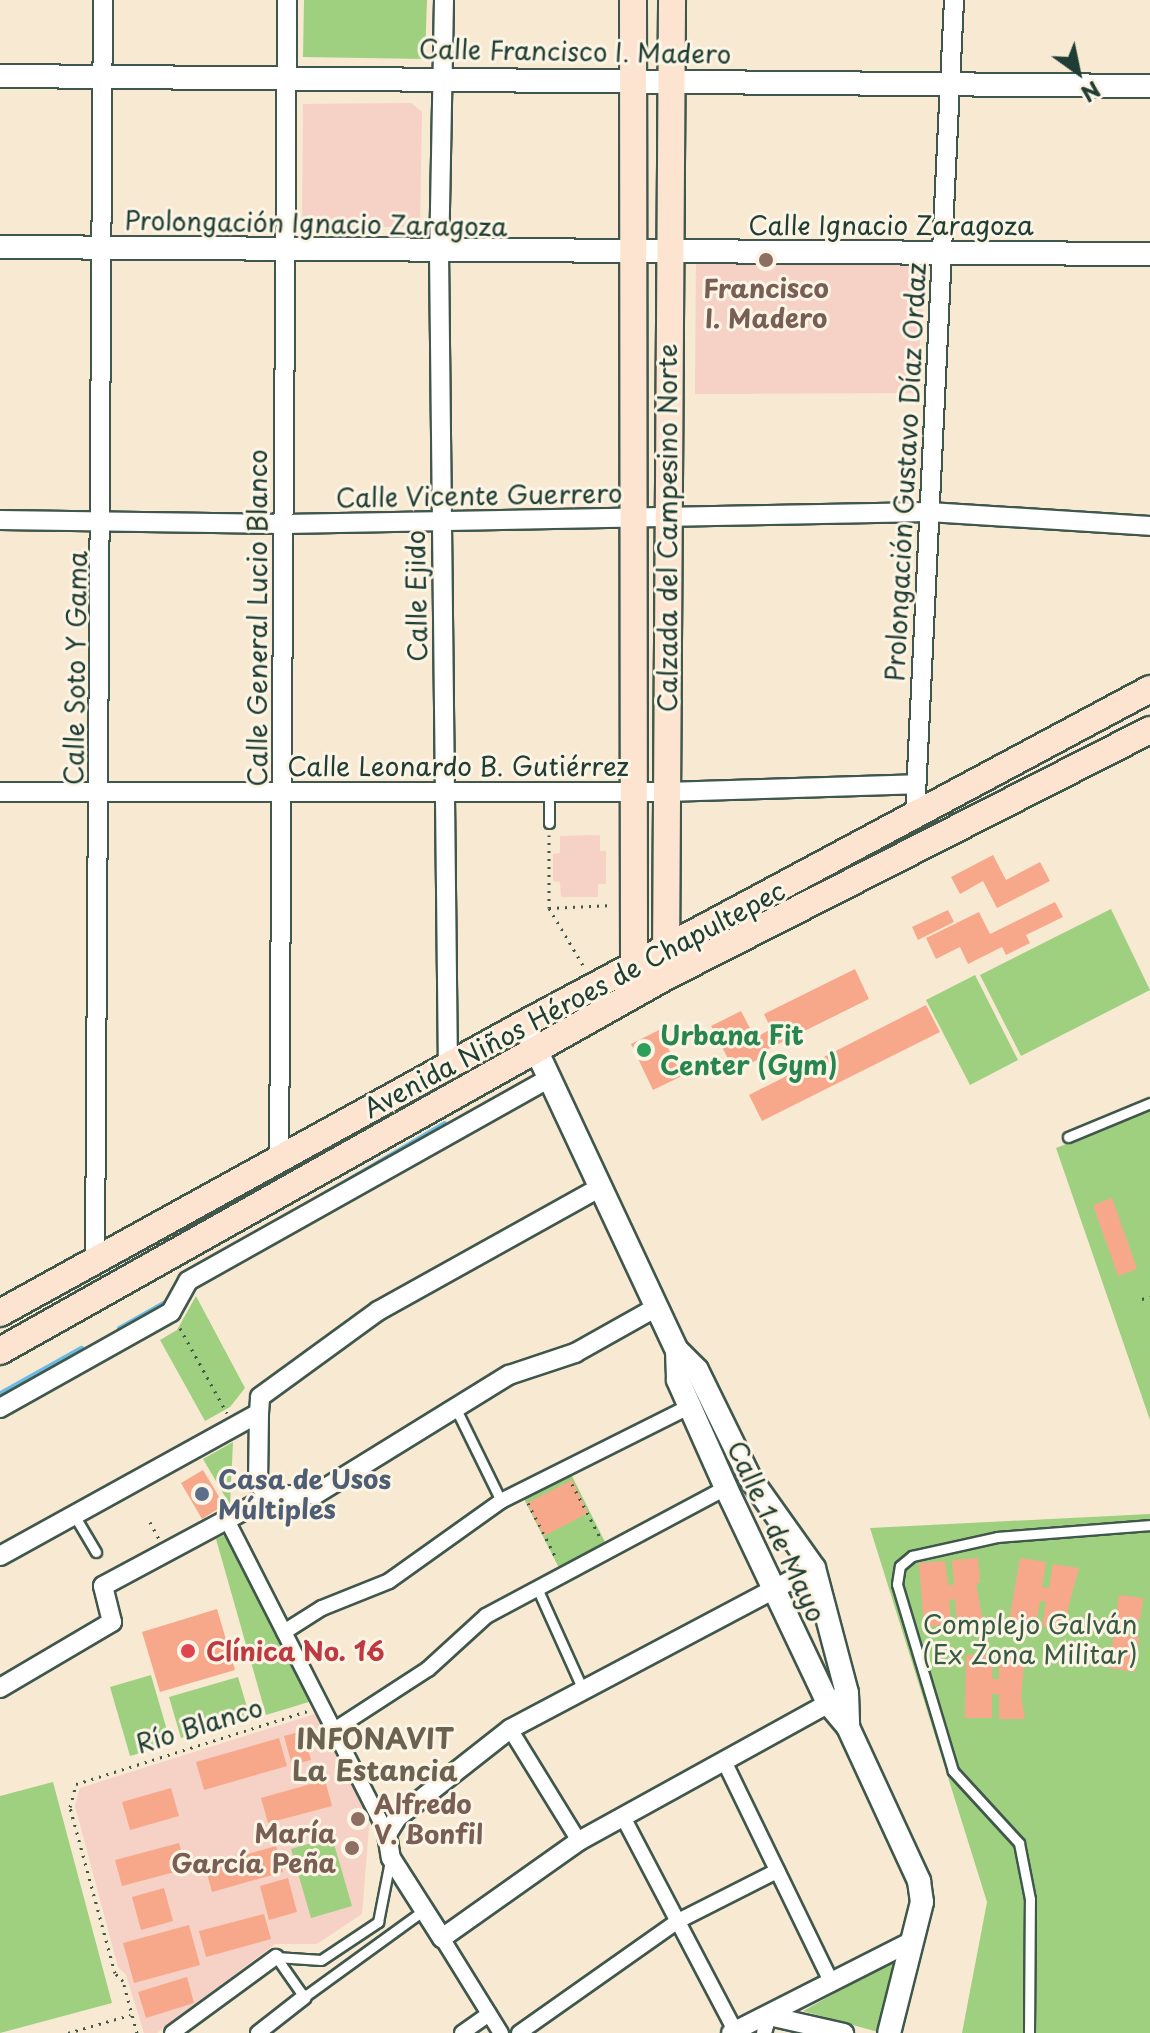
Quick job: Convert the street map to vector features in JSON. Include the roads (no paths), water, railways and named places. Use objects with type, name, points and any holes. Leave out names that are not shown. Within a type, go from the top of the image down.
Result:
[{"type":"main road","name":"Calzada del Campesino Norte","points":[[633,0],[634,965]]},
{"type":"main road","name":"Calzada del Campesino Norte","points":[[667,976],[666,519],[672,0]]},
{"type":"main road","points":[[633,587],[666,587]]},
{"type":"main road","points":[[633,651],[666,651]]},
{"type":"main road","name":"Avenida Niños Héroes de Chapultepec","points":[[0,1313],[524,1024],[1150,689]]},
{"type":"main road","name":"Avenida Niños Héroes de Chapultepec","points":[[0,1351],[667,976],[1150,730]]},
{"type":"street","name":"Calle Soto Y Gama","points":[[95,1260],[103,520],[100,248],[103,0]]},
{"type":"street","name":"Calle General Lucio Blanco","points":[[279,1160],[287,0]]},
{"type":"street","name":"Calle Ejido","points":[[444,0],[439,252],[448,1066]]},
{"type":"street","name":"Prolongación Gustavo Díaz Ordaz","points":[[915,815],[954,0]]},
{"type":"street","name":"Calle Francisco I. Madero","points":[[0,76],[1150,86]]},
{"type":"street","name":"Prolongación Ignacio Zaragoza","points":[[0,247],[632,253]]},
{"type":"street","name":"Calle Ignacio Zaragoza","points":[[632,253],[1150,254]]},
{"type":"street","name":"Calle Vicente Guerrero","points":[[0,520],[442,523],[929,512],[1150,526]]},
{"type":"street","name":"Calle Leonardo B. Gutiérrez","points":[[0,792],[666,792],[916,784]]},
{"type":"street","name":"Calle 1 de Mayo","points":[[524,1024],[677,1350],[697,1370],[750,1478],[814,1568],[838,1698],[848,1727],[919,1881],[922,1902],[889,2033]]},
{"type":"street","points":[[0,1408],[171,1312],[188,1281],[550,1078]]},
{"type":"street","points":[[271,1496],[258,1484],[260,1397],[378,1311],[601,1187]]},
{"type":"street","points":[[0,1688],[112,1622],[103,1586],[271,1496],[316,1494],[509,1375],[575,1353],[657,1307]]},
{"type":"street","name":"Calle 1 de Mayo","points":[[677,1350],[678,1380],[726,1488],[774,1589],[838,1698]]},
{"type":"street","points":[[284,1632],[322,1608],[389,1581],[501,1501],[689,1407]]},
{"type":"street","points":[[0,1556],[259,1413]]},
{"type":"street","points":[[334,1730],[428,1669],[486,1616],[726,1488]]},
{"type":"street","points":[[227,1520],[387,1834],[391,1858],[501,2033]]},
{"type":"street","points":[[387,1834],[397,1818],[510,1729],[814,1568]]},
{"type":"street","points":[[442,1938],[579,1841],[838,1698]]},
{"type":"street","points":[[510,1729],[579,1841]]},
{"type":"street","points":[[724,1761],[832,1983]]},
{"type":"street","points":[[623,1817],[733,2031],[766,2025],[844,2033]]},
{"type":"street","points":[[519,2033],[678,1921],[777,1871]]},
{"type":"street","points":[[766,2025],[832,1983],[912,1941]]},
{"type":"street","points":[[172,2033],[276,1957]]},
{"type":"street","points":[[258,2033],[304,1997]]},
{"type":"street","points":[[462,2033],[489,2014]]},
{"type":"lane","points":[[549,792],[549,823]]},
{"type":"lane","points":[[1068,1137],[1150,1103]]},
{"type":"lane","points":[[455,1407],[501,1501]]},
{"type":"lane","points":[[74,1515],[96,1552]]},
{"type":"lane","points":[[1029,2033],[1030,1899],[1019,1843],[953,1771],[897,1584],[900,1566],[912,1556],[998,1537],[1150,1525]]},
{"type":"lane","points":[[537,1588],[583,1690]]},
{"type":"lane","points":[[276,1957],[321,1960],[378,1922],[391,1858]]},
{"type":"lane","points":[[276,1957],[304,1997],[424,1910]]},
{"type":"waterway","points":[[183,1277],[444,1123]]},
{"type":"waterway","points":[[119,1328],[170,1299]]},
{"type":"waterway","points":[[0,1393],[81,1348]]},
{"type":"place","name":"Francisco I. Madero","points":[[766,260]]},
{"type":"place","name":"Urbana Fit Center (Gym)","points":[[644,1050]]},
{"type":"place","name":"Casa de Usos Múltiples","points":[[202,1494]]},
{"type":"place","name":"Clínica No. 16","points":[[188,1651]]},
{"type":"place","name":"Alfredo V. Bonfil","points":[[358,1819]]},
{"type":"place","name":"María García Peña","points":[[352,1848]]},
{"type":"district","name":"INFONAVIT La Estancia","points":[[375,1754]]},
{"type":"park label","name":"Complejo Galván (Ex Zona Militar)","points":[[1030,1639]]}]
